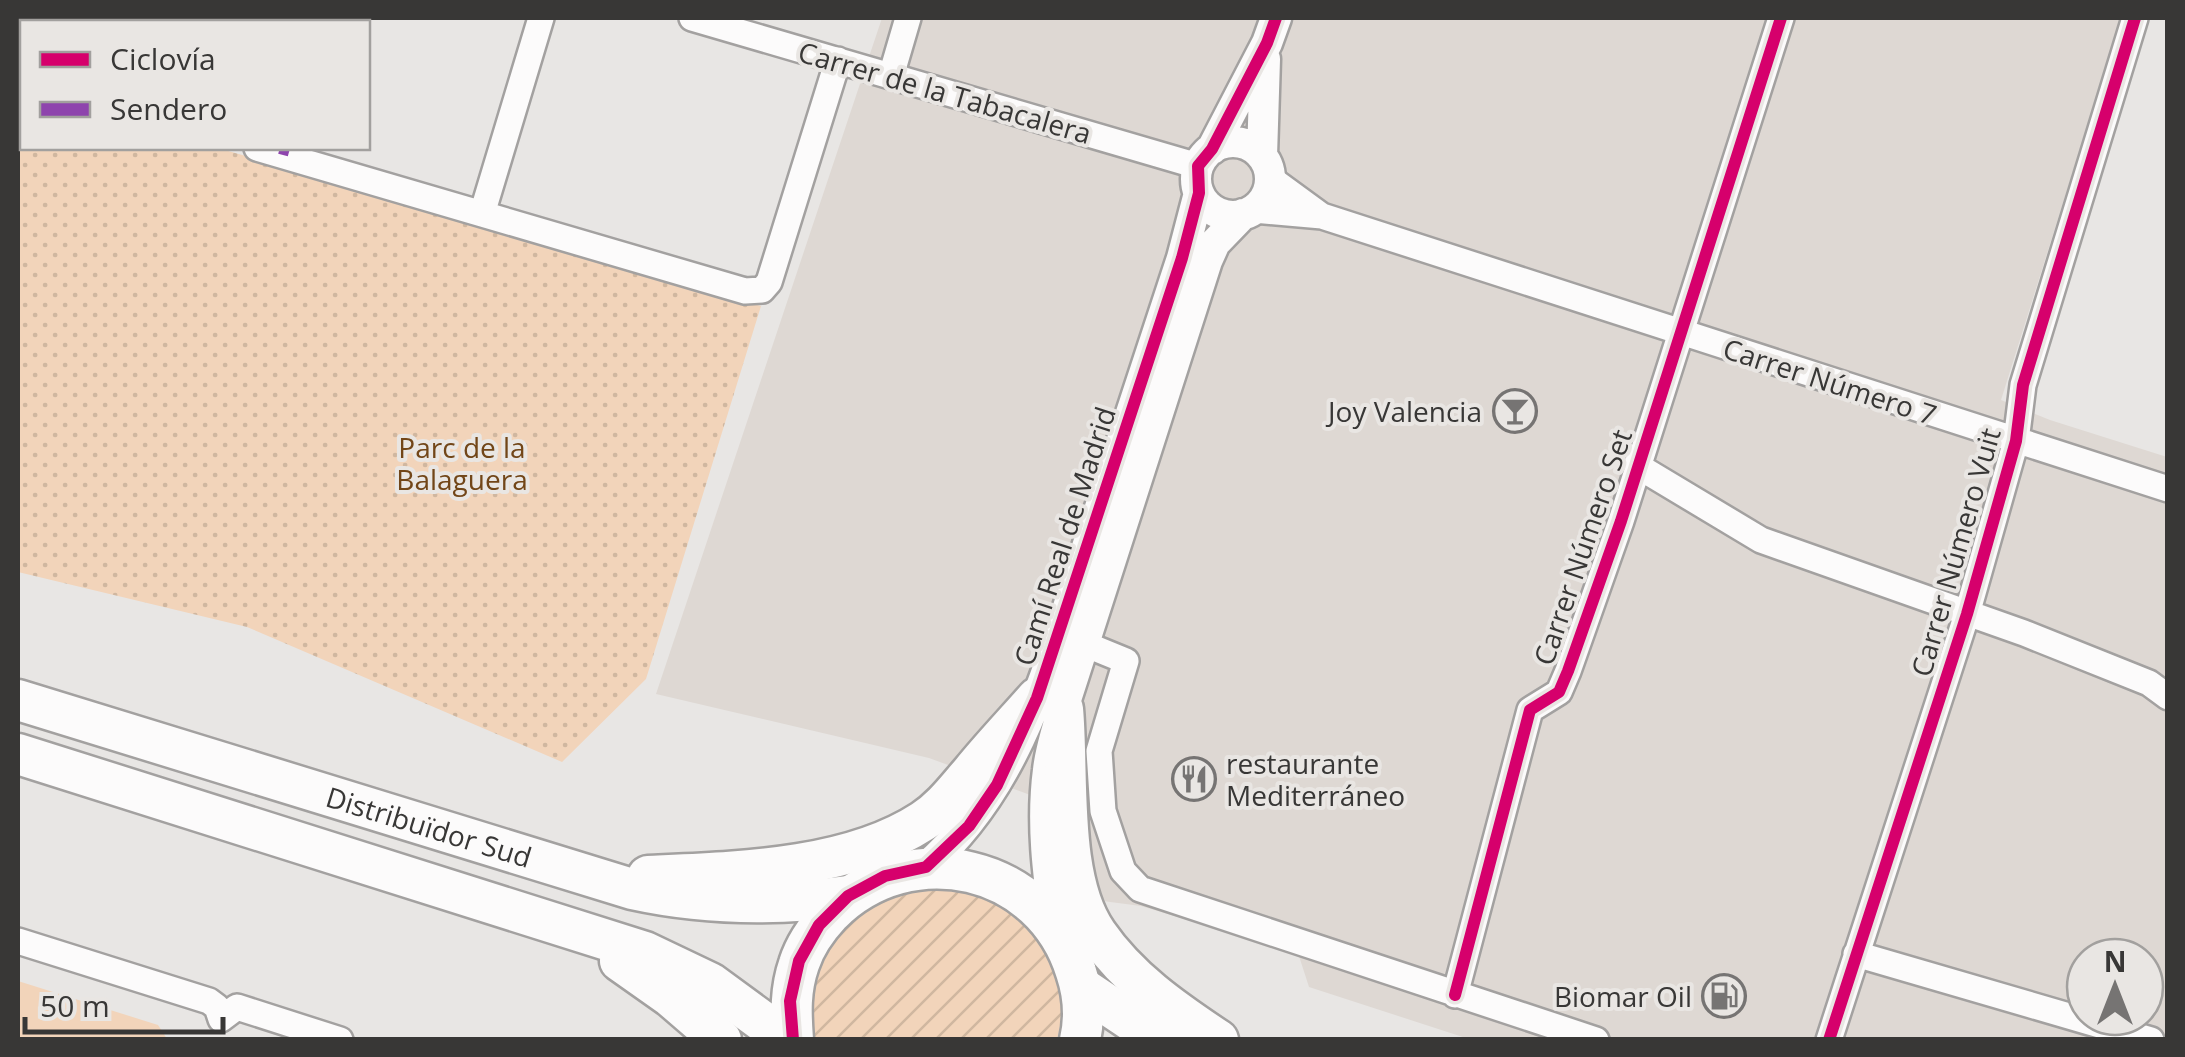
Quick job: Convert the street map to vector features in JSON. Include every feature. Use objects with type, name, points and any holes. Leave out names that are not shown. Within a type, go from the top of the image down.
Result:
[{"type":"highway","name":"Distribuïdor Sud","points":[[18,700],[578,875],[678,899],[789,904],[848,896]]},
{"type":"highway","points":[[578,875],[738,872],[824,858],[877,843],[922,822],[1050,704]]},
{"type":"highway","points":[[1050,704],[1079,896],[1095,932],[1134,978],[1218,1040]]},
{"type":"highway","name":"Distribuïdor Sud","points":[[18,754],[645,952],[710,984],[790,1040]]},
{"type":"highway","points":[[790,1040],[790,1002],[799,962],[819,926],[848,896],[885,876],[926,867],[976,872],[1020,892],[1056,927],[1072,956],[1081,987],[1080,1040]]},
{"type":"highway","points":[[582,930],[721,1040]]},
{"type":"highway","points":[[1081,987],[1160,1040]]},
{"type":"street","points":[[482,214],[541,18]]},
{"type":"street","name":"Carrer de la Tabacalera","points":[[692,18],[1203,169]]},
{"type":"street","points":[[891,76],[908,18]]},
{"type":"street","name":"Carrer Número Set","points":[[1456,995],[1530,710],[1559,692],[1563,682],[1621,521],[1781,18]]},
{"type":"street","name":"Carrer Número Vuit","points":[[1829,1040],[1967,614],[2016,440],[2023,385],[2135,18]]},
{"type":"street","points":[[1266,166],[1244,143],[1222,144],[1203,169],[1204,202],[1222,214],[1248,212],[1268,190],[1271,30]]},
{"type":"street","name":"Camí Real de Madrid","points":[[1056,927],[1048,877],[1044,803],[1050,704],[1182,258],[1203,169],[1271,30]]},
{"type":"street","points":[[264,150],[745,291],[762,290],[769,282],[838,60]]},
{"type":"street","name":"Carrer Número 7","points":[[1266,166],[1322,216]]},
{"type":"street","name":"Carrer Número 7","points":[[1248,212],[1322,216],[2168,489]]},
{"type":"street","name":"Camí Real de Madrid","points":[[926,867],[969,826],[998,785],[1050,704],[1082,644],[1208,261],[1222,235],[1248,212]]},
{"type":"street","points":[[1636,465],[1762,540],[2024,632],[2149,684],[2168,697]]},
{"type":"street","points":[[1082,644],[1126,660],[1099,751],[1104,811],[1123,870],[1140,888],[1596,1040]]},
{"type":"street","points":[[18,941],[209,1001],[217,1007],[218,1029]]},
{"type":"street","points":[[1856,954],[2151,1040]]},
{"type":"street","points":[[218,1029],[237,1007],[340,1040]]},
{"type":"shaded area","points":[[882,18],[2121,18],[2001,400],[2050,420],[2167,457],[2167,1039],[1469,1039],[1309,987],[1298,953],[1141,906],[1095,900],[1082,814],[929,758],[656,694]]},
{"type":"green space","name":"Parc de la Balaguera","points":[[18,89],[20,150],[225,150],[761,306],[646,679],[562,762],[247,627],[18,572]]},
{"type":"green space","points":[[948,886],[981,894],[1005,906],[1036,936],[1048,955],[1061,997],[1057,1039],[815,1039],[815,981],[831,945],[843,930],[890,895],[914,888]]},
{"type":"green space","points":[[18,981],[158,1025],[167,1039],[18,1039]]},
{"type":"marked path","points":[[283,155],[284,150]]},
{"type":"cycle path","points":[[793,1040],[790,1001],[799,961],[819,925],[848,896],[885,876],[926,867],[969,826],[997,785],[1037,698],[1182,258],[1199,193],[1198,166],[1212,149],[1276,18]]},
{"type":"cycle path","points":[[1455,995],[1530,710],[1559,692],[1568,671],[1621,521],[1781,18]]},
{"type":"cycle path","points":[[1829,1040],[1967,614],[2016,441],[2023,385],[2135,18]]},
{"type":"place","name":"Joy Valencia","points":[[1515,411]]},
{"type":"place","name":"restaurante Mediterráneo","points":[[1194,779]]},
{"type":"place","name":"Biomar Oil","points":[[1724,996]]}]
